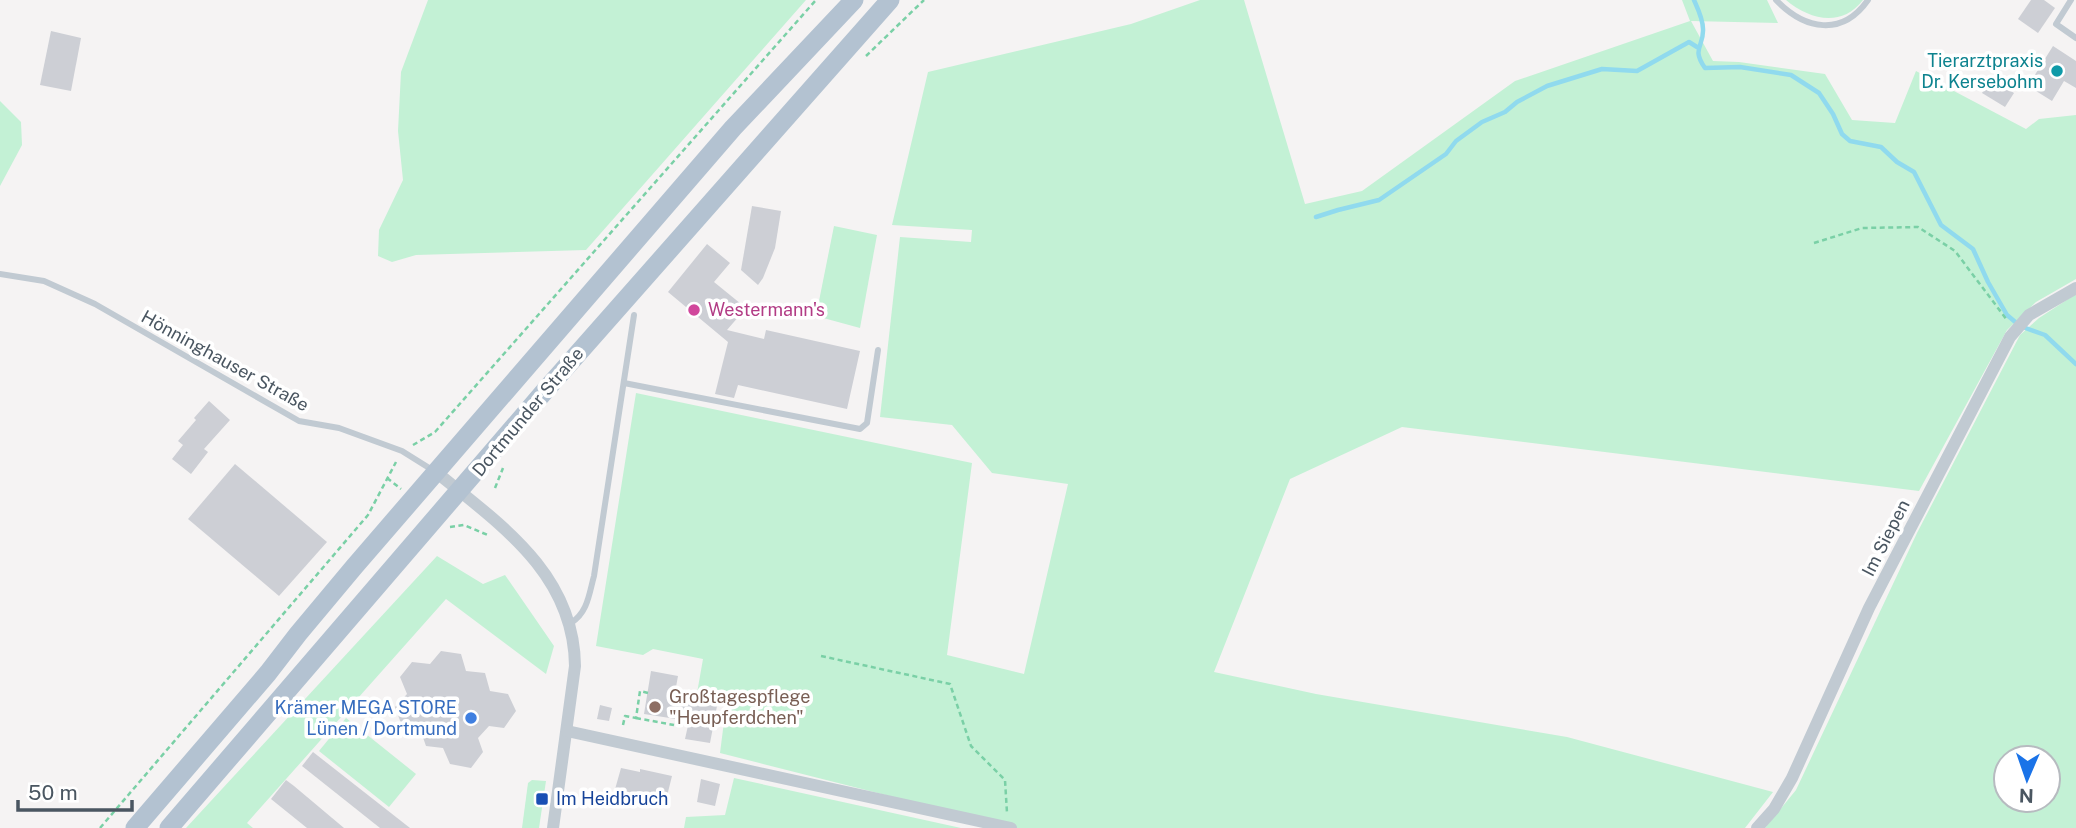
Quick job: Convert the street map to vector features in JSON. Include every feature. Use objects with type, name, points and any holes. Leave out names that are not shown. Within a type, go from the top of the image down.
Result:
[{"type":"main road","name":"Dortmunder Straße","points":[[135,828],[244,701],[315,612],[733,128],[854,0]]},
{"type":"main road","name":"Dortmunder Straße","points":[[169,828],[552,382],[890,0]]},
{"type":"street","name":"Im Siepen","points":[[1757,828],[1774,809],[1792,778],[1869,608],[2010,337],[2029,316],[2076,288]]},
{"type":"street","points":[[436,472],[516,537],[563,602],[571,622],[575,642],[575,666],[553,828]]},
{"type":"street","points":[[567,731],[1010,828]]},
{"type":"lane","points":[[1776,0],[1796,17],[1826,25],[1840,23],[1852,17],[1868,0]]},
{"type":"lane","points":[[2071,0],[2056,24],[2076,38]]},
{"type":"lane","name":"Hönninghauser Straße","points":[[0,274],[44,281],[95,304],[299,421],[339,428],[402,451],[436,472]]},
{"type":"lane","points":[[571,622],[580,617],[588,603],[594,576],[634,315]]},
{"type":"lane","points":[[624,383],[860,429],[867,423],[878,351]]},
{"type":"path","points":[[100,828],[368,515],[402,451],[435,432],[816,0]]},
{"type":"path","points":[[1814,243],[1862,228],[1918,227],[1955,251],[2015,331]]},
{"type":"path","points":[[448,527],[464,525],[496,539]]},
{"type":"path","points":[[821,656],[950,684],[971,746],[1005,780],[1010,828]]},
{"type":"path","points":[[636,718],[640,691],[648,693]]},
{"type":"path","points":[[623,725],[625,716],[674,725]]},
{"type":"green space","points":[[428,0],[806,0],[586,250],[416,255],[392,262],[378,256],[379,230],[403,180],[398,131],[401,72]]},
{"type":"green space","points":[[1200,0],[1244,0],[1305,204],[1362,191],[1515,81],[1690,21],[1682,0],[1767,0],[1778,23],[1691,21],[1713,61],[1825,74],[1852,120],[1895,123],[1916,71],[2026,129],[2039,119],[2076,115],[2076,279],[2036,302],[2007,330],[1919,491],[1402,427],[1290,479],[1214,672],[1316,694],[1567,737],[1773,792],[1745,828],[1016,828],[720,753],[727,698],[697,693],[703,659],[653,649],[643,655],[596,646],[636,393],[972,463],[947,655],[1024,674],[1068,484],[992,473],[952,425],[880,417],[900,237],[971,242],[972,230],[892,225],[928,72],[1131,24]]},
{"type":"green space","points":[[1786,0],[1863,0],[1845,15],[1825,18],[1805,12]]},
{"type":"green space","points":[[0,101],[21,122],[22,145],[0,186]]},
{"type":"green space","points":[[834,226],[877,235],[860,328],[816,316]]},
{"type":"green space","points":[[2076,294],[2076,828],[1765,828],[1796,790],[1917,533],[2020,335],[2039,318]]},
{"type":"green space","points":[[437,556],[483,584],[505,575],[554,646],[546,674],[446,599],[247,823],[253,828],[186,828]]},
{"type":"green space","points":[[346,718],[416,774],[389,807],[319,751]]},
{"type":"green space","points":[[734,778],[961,828],[684,828],[686,817],[725,815]]},
{"type":"green space","points":[[532,780],[546,781],[539,828],[522,828],[528,783]]},
{"type":"building","points":[[2031,0],[2044,0],[2055,8],[2038,33],[2018,19]]},
{"type":"building","points":[[51,31],[81,38],[71,91],[40,85]]},
{"type":"building","name":"Tierarztpraxis Dr. Kersebohm","points":[[2053,46],[2076,61],[2076,88],[2064,81],[2052,101],[2028,86]]},
{"type":"building","points":[[1991,78],[2014,93],[2005,107],[1982,93]]},
{"type":"building","points":[[752,206],[781,211],[775,248],[758,285],[741,270]]},
{"type":"building","points":[[707,244],[730,263],[714,282],[746,308],[727,330],[764,339],[766,330],[860,351],[847,409],[738,385],[734,398],[715,394],[728,342],[668,292]]},
{"type":"building","points":[[209,401],[230,420],[204,449],[208,452],[191,474],[172,459],[183,445],[178,441]]},
{"type":"building","points":[[235,464],[327,542],[279,596],[188,519]]},
{"type":"building","points":[[441,651],[461,654],[466,671],[485,673],[490,691],[508,694],[516,711],[504,728],[489,726],[478,738],[483,752],[471,768],[450,764],[443,748],[426,746],[420,729],[402,726],[395,707],[407,694],[400,677],[412,662],[430,664]]},
{"type":"building","points":[[651,671],[678,676],[674,698],[717,706],[710,743],[685,739],[689,721],[644,714]]},
{"type":"building","points":[[600,705],[612,708],[609,721],[597,719]]},
{"type":"building","points":[[313,752],[410,828],[380,828],[302,766]]},
{"type":"building","points":[[621,768],[672,776],[667,796],[639,791],[628,808],[612,800]]},
{"type":"building","points":[[701,779],[720,784],[715,806],[697,802]]},
{"type":"building","points":[[286,780],[344,828],[307,828],[271,799]]},
{"type":"waterway","points":[[1694,0],[1703,25],[1698,52],[1705,68],[1740,67],[1791,75],[1819,93],[1842,134],[1850,141],[1881,147],[1897,162],[1914,172],[1941,225],[1973,249],[2007,315],[2020,326],[2045,335],[2076,364]]},
{"type":"waterway","points":[[1316,217],[1379,200],[1446,154],[1456,141],[1482,122],[1505,112],[1517,102],[1547,86],[1602,69],[1637,71],[1689,42],[1697,47]]},
{"type":"place","name":"Tierarztpraxis Dr. Kersebohm","points":[[2057,71]]},
{"type":"place","name":"Westermann's","points":[[694,310]]},
{"type":"place","name":"Großtagespflege \"Heupferdchen\"","points":[[655,707]]},
{"type":"place","name":"Krämer MEGA STORE Lünen / Dortmund","points":[[471,718]]},
{"type":"place","name":"Im Heidbruch","points":[[542,799]]}]
